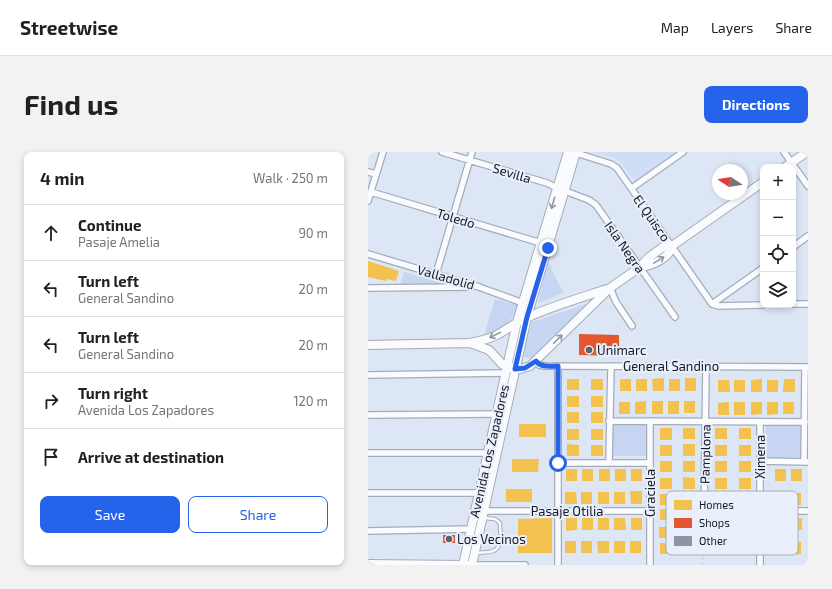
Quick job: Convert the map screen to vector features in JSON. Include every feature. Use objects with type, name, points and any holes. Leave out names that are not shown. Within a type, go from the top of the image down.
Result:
[{"type":"main road","name":"Avenida Los Zapadores","points":[[463,565],[496,414],[527,317],[561,190],[573,152]]},
{"type":"main road","points":[[789,164],[807,152]]},
{"type":"main road","points":[[533,363],[610,288],[640,268],[652,254],[665,246],[672,246],[760,184]]},
{"type":"main road","name":"Avenida Los Zapadores","points":[[472,565],[483,514],[518,322],[541,243],[561,190]]},
{"type":"main road","points":[[368,345],[470,343],[493,337],[527,317],[569,301],[610,288]]},
{"type":"main road","points":[[587,296],[592,305]]},
{"type":"main road","points":[[470,343],[488,350],[509,370]]},
{"type":"main road","name":"General Sandino","points":[[509,370],[533,363]]},
{"type":"main road","points":[[368,564],[472,565]]},
{"type":"street","points":[[368,201],[383,152]]},
{"type":"street","name":"Sevilla","points":[[442,152],[547,183],[561,190]]},
{"type":"street","points":[[436,274],[472,152]]},
{"type":"street","name":"El Quisco","points":[[573,152],[614,165],[619,170],[712,304]]},
{"type":"street","points":[[632,188],[683,152]]},
{"type":"street","points":[[784,152],[788,164]]},
{"type":"street","points":[[368,172],[376,174]]},
{"type":"street","points":[[796,173],[808,186]]},
{"type":"street","name":"Isla Negra","points":[[561,190],[594,203],[675,317]]},
{"type":"street","name":"Toledo","points":[[370,192],[541,243]]},
{"type":"street","points":[[796,245],[808,236]]},
{"type":"street","name":"Valladolid","points":[[368,254],[479,287],[523,303]]},
{"type":"street","points":[[712,304],[760,270]]},
{"type":"street","points":[[368,288],[479,287]]},
{"type":"street","points":[[610,288],[616,302],[632,326]]},
{"type":"street","points":[[712,304],[719,306],[760,305]]},
{"type":"street","points":[[796,304],[808,304]]},
{"type":"street","name":"General Sandino","points":[[533,363],[542,366],[807,367]]},
{"type":"street","points":[[558,366],[558,565]]},
{"type":"street","points":[[609,463],[610,366]]},
{"type":"street","name":"Pamplona","points":[[704,491],[706,366]]},
{"type":"street","points":[[760,462],[806,462],[805,422],[807,367]]},
{"type":"street","points":[[368,374],[509,370]]},
{"type":"street","points":[[368,415],[496,414]]},
{"type":"street","points":[[610,421],[805,422]]},
{"type":"street","name":"Graciela","points":[[650,421],[650,565]]},
{"type":"street","name":"Ximena","points":[[760,422],[760,491]]},
{"type":"street","points":[[368,453],[488,453]]},
{"type":"street","points":[[558,463],[650,463]]},
{"type":"street","points":[[368,493],[479,493]]},
{"type":"street","name":"Pasaje Otilia","points":[[483,514],[558,511],[650,511]]},
{"type":"street","points":[[368,531],[471,529]]},
{"type":"street","points":[[472,565],[525,565]]},
{"type":"lane","points":[[475,553],[493,551],[497,549],[500,543],[500,523],[483,514]]},
{"type":"path","points":[[551,262],[553,277],[569,301]]},
{"type":"path","points":[[703,555],[703,565]]},
{"type":"shaded area","points":[[592,152],[676,152],[635,181],[618,159]]},
{"type":"shaded area","points":[[548,261],[563,293],[538,303]]},
{"type":"shaded area","points":[[404,272],[447,284],[401,284]]},
{"type":"shaded area","points":[[495,299],[518,305],[515,315],[496,334],[484,336]]},
{"type":"shaded area","points":[[589,303],[531,359],[522,356],[532,322]]},
{"type":"shaded area","points":[[611,423],[646,423],[646,456],[611,456]]},
{"type":"shaded area","points":[[766,426],[802,426],[802,457],[766,458]]},
{"type":"building: Homes","points":[[368,261],[399,271],[396,281],[387,279],[386,281],[368,277]]},
{"type":"building: Homes","points":[[664,378],[664,391],[653,391],[652,379]]},
{"type":"building: Homes","points":[[685,378],[696,378],[696,391],[685,391]]},
{"type":"building: Homes","points":[[567,379],[579,379],[579,390],[567,390]]},
{"type":"building: Homes","points":[[591,379],[603,379],[603,390],[591,390]]},
{"type":"building: Homes","points":[[620,379],[631,379],[631,391],[620,391]]},
{"type":"building: Homes","points":[[636,379],[647,379],[647,391],[636,391]]},
{"type":"building: Homes","points":[[669,379],[680,379],[680,391],[669,391]]},
{"type":"building: Homes","points":[[762,379],[762,392],[751,392],[751,380]]},
{"type":"building: Homes","points":[[784,379],[795,379],[795,392],[783,392]]},
{"type":"building: Homes","points":[[718,380],[729,380],[730,392],[718,392]]},
{"type":"building: Homes","points":[[734,380],[745,380],[745,392],[734,392]]},
{"type":"building: Homes","points":[[767,380],[778,380],[778,392],[767,392]]},
{"type":"building: Homes","points":[[567,396],[579,396],[579,407],[567,407]]},
{"type":"building: Homes","points":[[591,396],[603,396],[603,407],[591,407]]},
{"type":"building: Homes","points":[[646,401],[646,414],[635,414],[635,402]]},
{"type":"building: Homes","points":[[652,401],[663,401],[663,414],[652,414]]},
{"type":"building: Homes","points":[[668,401],[679,401],[679,414],[668,414]]},
{"type":"building: Homes","points":[[684,401],[695,401],[695,413],[684,413]]},
{"type":"building: Homes","points":[[619,402],[630,402],[630,414],[619,414]]},
{"type":"building: Homes","points":[[729,402],[729,415],[718,415],[718,403]]},
{"type":"building: Homes","points":[[734,402],[745,402],[745,415],[734,415]]},
{"type":"building: Homes","points":[[751,402],[762,402],[762,414],[751,415]]},
{"type":"building: Homes","points":[[767,402],[778,402],[778,414],[767,415]]},
{"type":"building: Homes","points":[[783,402],[794,402],[794,414],[783,414]]},
{"type":"building: Homes","points":[[567,412],[579,412],[579,423],[567,423]]},
{"type":"building: Homes","points":[[591,412],[603,412],[603,423],[591,423]]},
{"type":"building: Homes","points":[[519,424],[546,424],[546,437],[519,437]]},
{"type":"building: Homes","points":[[660,428],[672,428],[672,440],[660,440]]},
{"type":"building: Homes","points":[[683,428],[695,428],[695,439],[683,439]]},
{"type":"building: Homes","points":[[715,428],[727,428],[727,439],[715,439]]},
{"type":"building: Homes","points":[[739,428],[751,428],[751,439],[739,439]]},
{"type":"building: Homes","points":[[567,429],[579,429],[579,440],[567,440]]},
{"type":"building: Homes","points":[[591,429],[603,429],[603,440],[591,440]]},
{"type":"building: Homes","points":[[567,444],[579,445],[579,456],[567,456]]},
{"type":"building: Homes","points":[[683,444],[695,444],[695,456],[683,456]]},
{"type":"building: Homes","points":[[591,445],[603,445],[603,456],[591,456]]},
{"type":"building: Homes","points":[[660,445],[672,445],[672,456],[660,456]]},
{"type":"building: Homes","points":[[715,445],[727,445],[727,456],[715,456]]},
{"type":"building: Homes","points":[[739,445],[751,445],[751,456],[739,456]]},
{"type":"building: Homes","points":[[512,459],[539,459],[538,472],[512,472]]},
{"type":"building: Homes","points":[[660,461],[672,461],[672,472],[660,472]]},
{"type":"building: Homes","points":[[683,461],[695,461],[695,472],[683,472]]},
{"type":"building: Homes","points":[[715,461],[727,461],[727,472],[715,472]]},
{"type":"building: Homes","points":[[739,461],[751,461],[751,472],[739,472]]},
{"type":"building: Homes","points":[[566,469],[577,469],[577,481],[566,481]]},
{"type":"building: Homes","points":[[582,469],[593,469],[593,481],[582,481]]},
{"type":"building: Homes","points":[[599,469],[610,469],[610,481],[599,481]]},
{"type":"building: Homes","points":[[615,469],[626,469],[626,481],[615,481]]},
{"type":"building: Homes","points":[[631,469],[642,469],[642,481],[631,481]]},
{"type":"building: Homes","points":[[775,469],[786,469],[786,481],[775,481]]},
{"type":"building: Homes","points":[[791,469],[802,469],[802,481],[791,481]]},
{"type":"building: Homes","points":[[683,477],[695,478],[695,489],[683,489]]},
{"type":"building: Homes","points":[[660,478],[672,478],[672,489],[660,489]]},
{"type":"building: Homes","points":[[715,478],[727,478],[727,489],[715,489]]},
{"type":"building: Homes","points":[[739,478],[751,478],[751,489],[739,489]]},
{"type":"building: Homes","points":[[506,489],[532,489],[532,502],[506,502]]},
{"type":"building: Homes","points":[[630,491],[642,491],[642,504],[631,504]]},
{"type":"building: Homes","points":[[565,492],[576,492],[577,504],[565,504]]},
{"type":"building: Homes","points":[[581,492],[592,492],[592,504],[581,504]]},
{"type":"building: Homes","points":[[598,492],[609,492],[609,504],[598,504]]},
{"type":"building: Homes","points":[[614,492],[625,492],[625,504],[614,504]]},
{"type":"building: Homes","points":[[798,493],[801,493],[801,505],[798,505]]},
{"type":"building: Homes","points":[[660,494],[666,494],[666,505],[660,505]]},
{"type":"building: Homes","points":[[660,509],[666,509],[666,520],[660,520]]},
{"type":"building: Homes","points":[[552,518],[552,553],[518,553],[518,519]]},
{"type":"building: Homes","points":[[566,518],[577,518],[577,530],[566,531]]},
{"type":"building: Homes","points":[[582,518],[593,518],[593,530],[582,530]]},
{"type":"building: Homes","points":[[598,518],[609,518],[609,530],[598,530]]},
{"type":"building: Homes","points":[[614,518],[625,518],[626,530],[614,530]]},
{"type":"building: Homes","points":[[631,518],[642,518],[642,530],[631,530]]},
{"type":"building: Homes","points":[[798,518],[802,518],[802,530],[798,530]]},
{"type":"building: Homes","points":[[659,527],[666,527],[666,538],[659,538]]},
{"type":"building: Homes","points":[[565,541],[576,541],[576,553],[565,553]]},
{"type":"building: Homes","points":[[581,541],[592,541],[592,553],[581,553]]},
{"type":"building: Homes","points":[[597,541],[609,541],[609,553],[598,553]]},
{"type":"building: Homes","points":[[614,541],[625,541],[625,553],[614,553]]},
{"type":"building: Homes","points":[[630,541],[641,541],[641,553],[630,553]]},
{"type":"building: Homes","points":[[798,542],[801,542],[801,554],[798,554]]},
{"type":"building: Homes","points":[[660,543],[666,543],[666,554],[660,554]]},
{"type":"building: Shops","points":[[579,334],[619,335],[619,356],[579,355]]},
{"type":"building: Shops","name":"Los Vecinos","points":[[443,535],[455,535],[455,543],[443,543]]},
{"type":"place","name":"Unimarc","points":[[589,350]]},
{"type":"place","name":"Los Vecinos","points":[[449,539]]},
{"type":"route","points":[[548,248],[527,317],[515,369],[525,368],[536,361],[542,366],[558,366],[558,463]]}]
